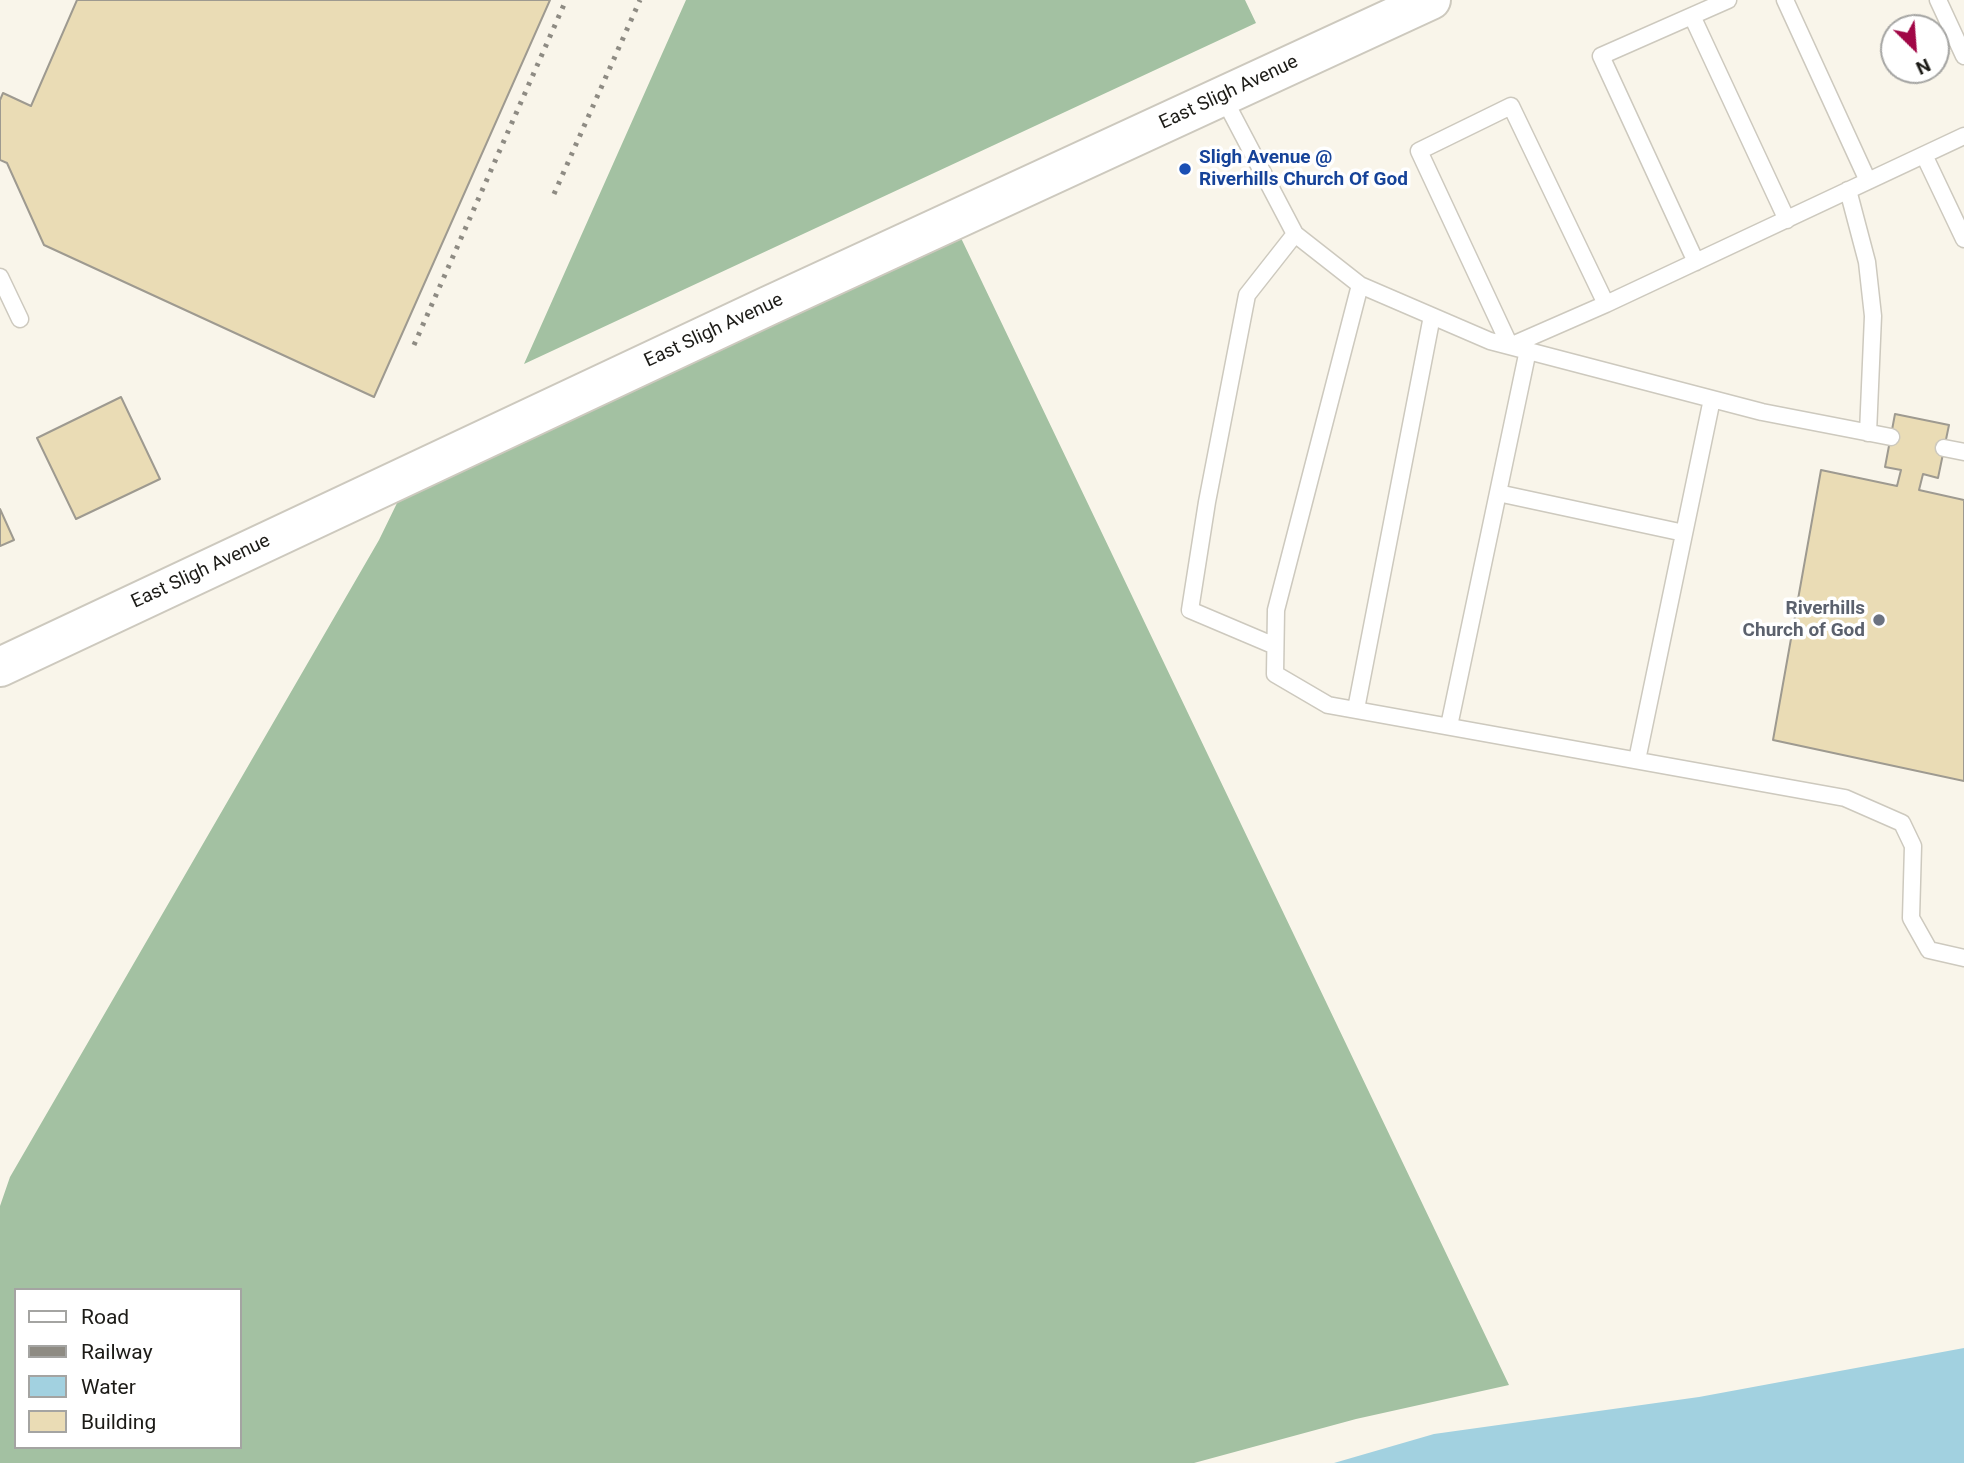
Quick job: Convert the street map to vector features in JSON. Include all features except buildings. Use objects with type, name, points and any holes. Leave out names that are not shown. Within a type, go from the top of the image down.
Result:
[{"type":"street","name":"East Sligh Avenue","points":[[0,667],[768,306],[1431,0]]},
{"type":"lane","points":[[1696,262],[1601,56],[1728,0]]},
{"type":"lane","points":[[1785,0],[1868,181]]},
{"type":"lane","points":[[1938,0],[1964,56]]},
{"type":"lane","points":[[1692,16],[1787,220]]},
{"type":"lane","points":[[1223,97],[1295,234],[1360,285],[1490,341],[1762,412],[1891,437]]},
{"type":"lane","points":[[1510,346],[1419,151],[1511,106],[1606,304]]},
{"type":"lane","points":[[1510,346],[1606,304],[1964,136]]},
{"type":"lane","points":[[1924,155],[1964,239]]},
{"type":"lane","points":[[1848,191],[1867,262],[1873,316],[1868,433]]},
{"type":"lane","points":[[1275,646],[1190,610],[1207,502],[1247,295],[1295,234]]},
{"type":"lane","points":[[0,277],[20,319]]},
{"type":"lane","points":[[1360,285],[1276,610],[1275,674],[1328,705],[1845,798],[1902,822],[1913,846],[1911,918],[1929,950],[1964,958]]},
{"type":"lane","points":[[1356,709],[1432,316]]},
{"type":"lane","points":[[1449,726],[1528,350]]},
{"type":"lane","points":[[1637,760],[1712,399]]},
{"type":"lane","points":[[1944,448],[1964,452]]},
{"type":"lane","points":[[1498,493],[1684,533]]},
{"type":"green space","points":[[686,0],[1245,0],[1256,23],[524,364]]},
{"type":"green space","points":[[961,238],[1509,1385],[1356,1419],[1194,1463],[0,1463],[0,1206],[10,1177],[379,540],[398,501]]},
{"type":"water","points":[[1964,1348],[1964,1463],[1334,1463],[1434,1434],[1699,1397]]},
{"type":"railway","points":[[414,345],[566,0]]},
{"type":"railway","points":[[554,194],[640,0]]},
{"type":"place","name":"Sligh Avenue @ Riverhills Church Of God","points":[[1185,169]]},
{"type":"place","name":"Riverhills Church of God","points":[[1879,620]]}]
